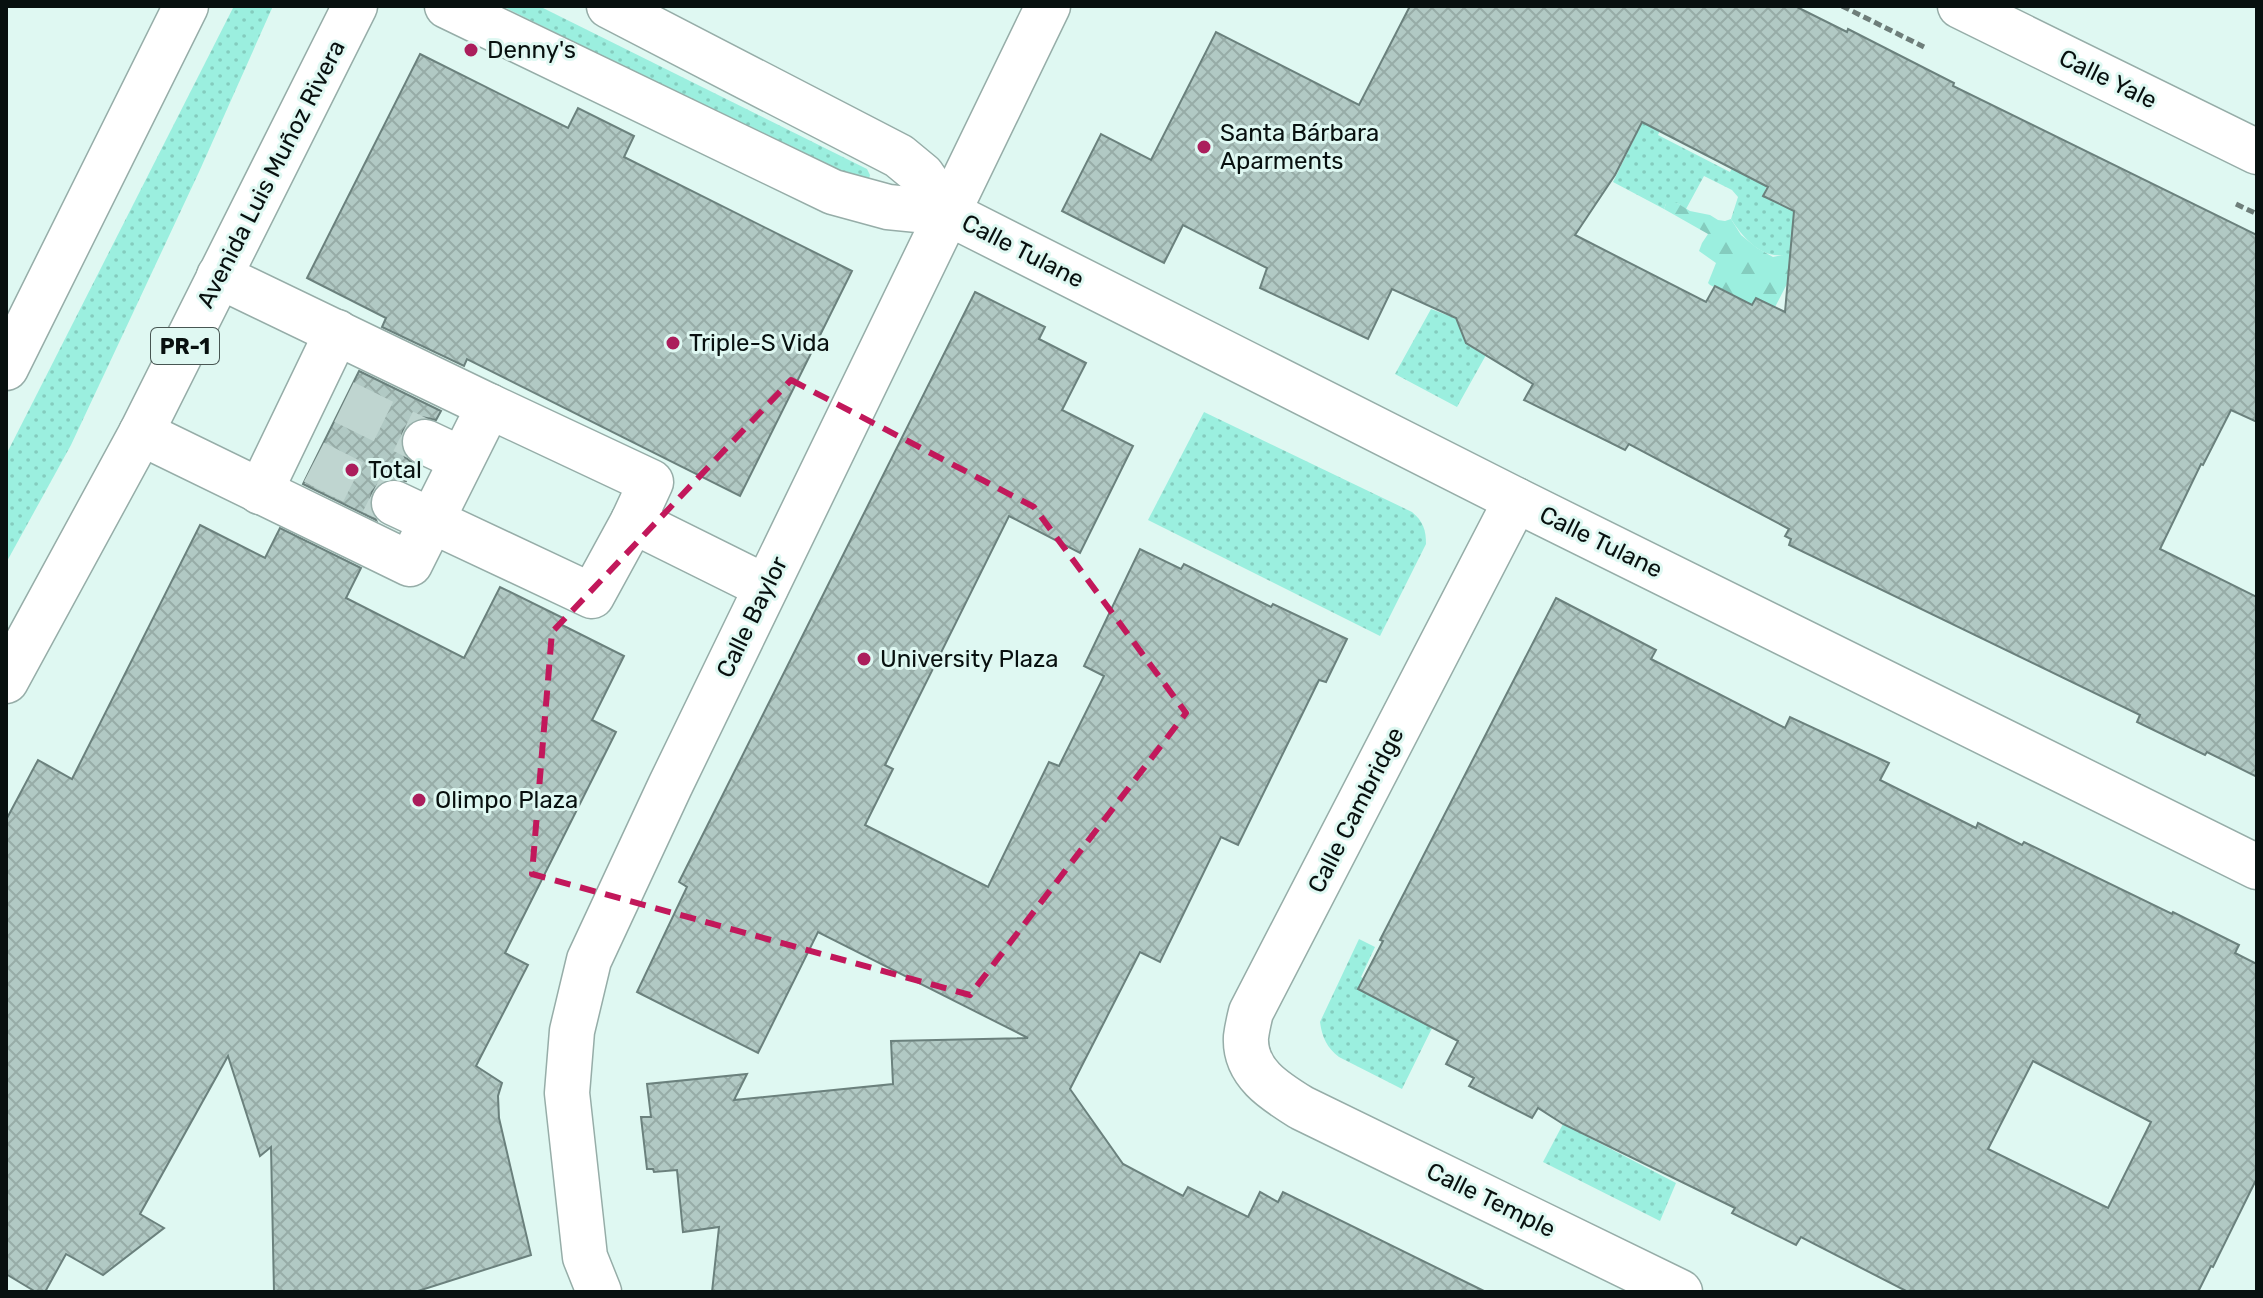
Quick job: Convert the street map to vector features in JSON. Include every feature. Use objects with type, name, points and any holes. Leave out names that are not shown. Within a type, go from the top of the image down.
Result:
[{"type":"street","points":[[6,368],[186,6]]},
{"type":"street","name":"Avenida Luis Muñoz Rivera","points":[[6,681],[141,433],[355,6]]},
{"type":"street","name":"Calle Tulane","points":[[447,6],[833,192],[888,207],[948,213],[1516,500],[2257,867]]},
{"type":"street","name":"Calle Tulane","points":[[609,6],[899,156],[922,175],[948,213]]},
{"type":"street","name":"Calle Baylor","points":[[592,1274],[567,1093],[572,1031],[589,960],[670,786],[1048,6]]},
{"type":"street","name":"Calle Yale","points":[[1960,6],[2257,152]]},
{"type":"street","points":[[219,276],[651,482],[592,596],[413,512]]},
{"type":"street","points":[[260,492],[298,454],[327,394],[337,332]]},
{"type":"street","points":[[141,433],[410,564],[413,512],[443,450],[489,406]]},
{"type":"street","name":"Calle Cambridge","points":[[1302,1108],[1272,1090],[1251,1065],[1246,1039],[1251,1012],[1516,500]]},
{"type":"street","points":[[633,521],[766,587]]},
{"type":"street","name":"Calle Temple","points":[[1302,1108],[1680,1292]]},
{"type":"highlighted area","points":[[791,380],[1034,507],[1186,713],[970,995],[532,874],[552,632]]},
{"type":"green space","points":[[234,6],[273,6],[71,445],[6,563],[6,455]]},
{"type":"green space","points":[[502,6],[539,6],[867,169],[869,179],[860,185]]},
{"type":"green space","points":[[1660,86],[1676,95],[1658,135],[1730,172],[1750,134],[1774,166],[1763,196],[1820,224],[1839,303],[1782,255],[1766,253],[1746,239],[1731,219],[1738,197],[1732,190],[1704,176],[1686,209],[1677,203],[1666,204],[1664,209],[1613,182]]},
{"type":"green space","points":[[1671,201],[1718,220],[1731,219],[1741,235],[1773,257],[1782,255],[1821,268],[1818,295],[1788,282],[1775,307],[1752,305],[1710,285],[1708,283],[1716,263],[1699,251],[1708,234],[1664,209]]},
{"type":"green space","points":[[1431,309],[1463,321],[1464,338],[1486,355],[1457,407],[1395,374]]},
{"type":"green space","points":[[1204,412],[1412,512],[1419,519],[1426,544],[1380,636],[1148,520]]},
{"type":"green space","points":[[1359,939],[1375,947],[1361,977],[1437,1018],[1402,1089],[1339,1057],[1328,1046],[1322,1033],[1320,1022]]},
{"type":"green space","points":[[1563,1124],[1676,1183],[1660,1221],[1543,1162]]},
{"type":"building","points":[[1410,6],[1795,6],[1847,32],[1848,29],[1954,83],[1953,86],[2257,235],[2257,422],[2231,410],[2160,549],[2257,597],[2257,777],[2137,722],[2140,715],[1789,545],[1791,539],[1785,536],[1789,529],[1629,444],[1625,450],[1524,400],[1533,384],[1466,343],[1456,318],[1392,289],[1368,339],[1260,288],[1267,268],[1183,225],[1164,263],[1062,211],[1101,134],[1151,160],[1216,32],[1359,105]],"holes":[[[1642,122],[1768,187],[1763,196],[1794,211],[1785,312],[1756,298],[1752,305],[1715,286],[1706,302],[1575,235],[1615,175]]]},
{"type":"building","points":[[420,54],[568,128],[578,108],[634,136],[624,157],[852,271],[740,496],[467,359],[464,366],[382,327],[386,318],[307,278]]},
{"type":"building","points":[[975,292],[1045,327],[1039,339],[1086,363],[1062,410],[1133,446],[1080,553],[1009,516],[885,765],[893,769],[865,825],[988,887],[1049,762],[1059,766],[1104,676],[1084,666],[1140,549],[1181,569],[1184,564],[1271,607],[1273,604],[1347,639],[1326,682],[1319,680],[1238,845],[1221,837],[1160,962],[1140,952],[1070,1089],[1123,1164],[1183,1196],[1188,1187],[1248,1217],[1260,1192],[1278,1202],[1283,1192],[1486,1292],[712,1292],[719,1227],[683,1232],[677,1170],[654,1172],[647,1169],[641,1117],[651,1117],[647,1084],[747,1074],[734,1100],[893,1084],[891,1041],[1028,1038],[818,932],[758,1053],[637,992],[687,887],[679,882]]},
{"type":"building","points":[[359,371],[441,411],[436,420],[422,417],[410,422],[403,431],[400,445],[405,457],[414,464],[406,481],[391,478],[379,483],[372,492],[369,506],[376,520],[303,484]]},
{"type":"building","points":[[200,525],[265,558],[280,528],[361,568],[346,598],[464,658],[500,587],[563,618],[560,624],[624,656],[592,720],[616,732],[505,953],[528,965],[476,1066],[502,1083],[498,1096],[499,1118],[531,1255],[415,1292],[274,1292],[271,1147],[260,1156],[228,1056],[140,1214],[164,1228],[103,1275],[66,1254],[45,1292],[36,1292],[6,1274],[6,820],[38,760],[72,779]]},
{"type":"building","points":[[1556,598],[1656,650],[1651,659],[1785,728],[1790,717],[1889,763],[1880,780],[1976,828],[1978,823],[2022,845],[2024,842],[2239,945],[2235,953],[2257,964],[2257,1178],[2198,1292],[1908,1292],[1801,1237],[1796,1245],[1732,1213],[1735,1208],[1563,1124],[1538,1108],[1532,1118],[1469,1086],[1474,1078],[1446,1064],[1458,1041],[1358,989],[1383,941],[1380,940]],"holes":[[[2033,1061],[2151,1122],[2108,1208],[1988,1149]]]},
{"type":"tunnel","points":[[344,402],[425,442]]},
{"type":"tunnel","points":[[314,462],[394,503]]},
{"type":"place","name":"Denny's","points":[[471,50]]},
{"type":"place","name":"Santa Bárbara Aparments","points":[[1204,147]]},
{"type":"place","name":"Triple-S Vida","points":[[673,343]]},
{"type":"place","name":"Total","points":[[352,470]]},
{"type":"place","name":"University Plaza","points":[[864,659]]},
{"type":"place","name":"Olimpo Plaza","points":[[419,800]]}]
